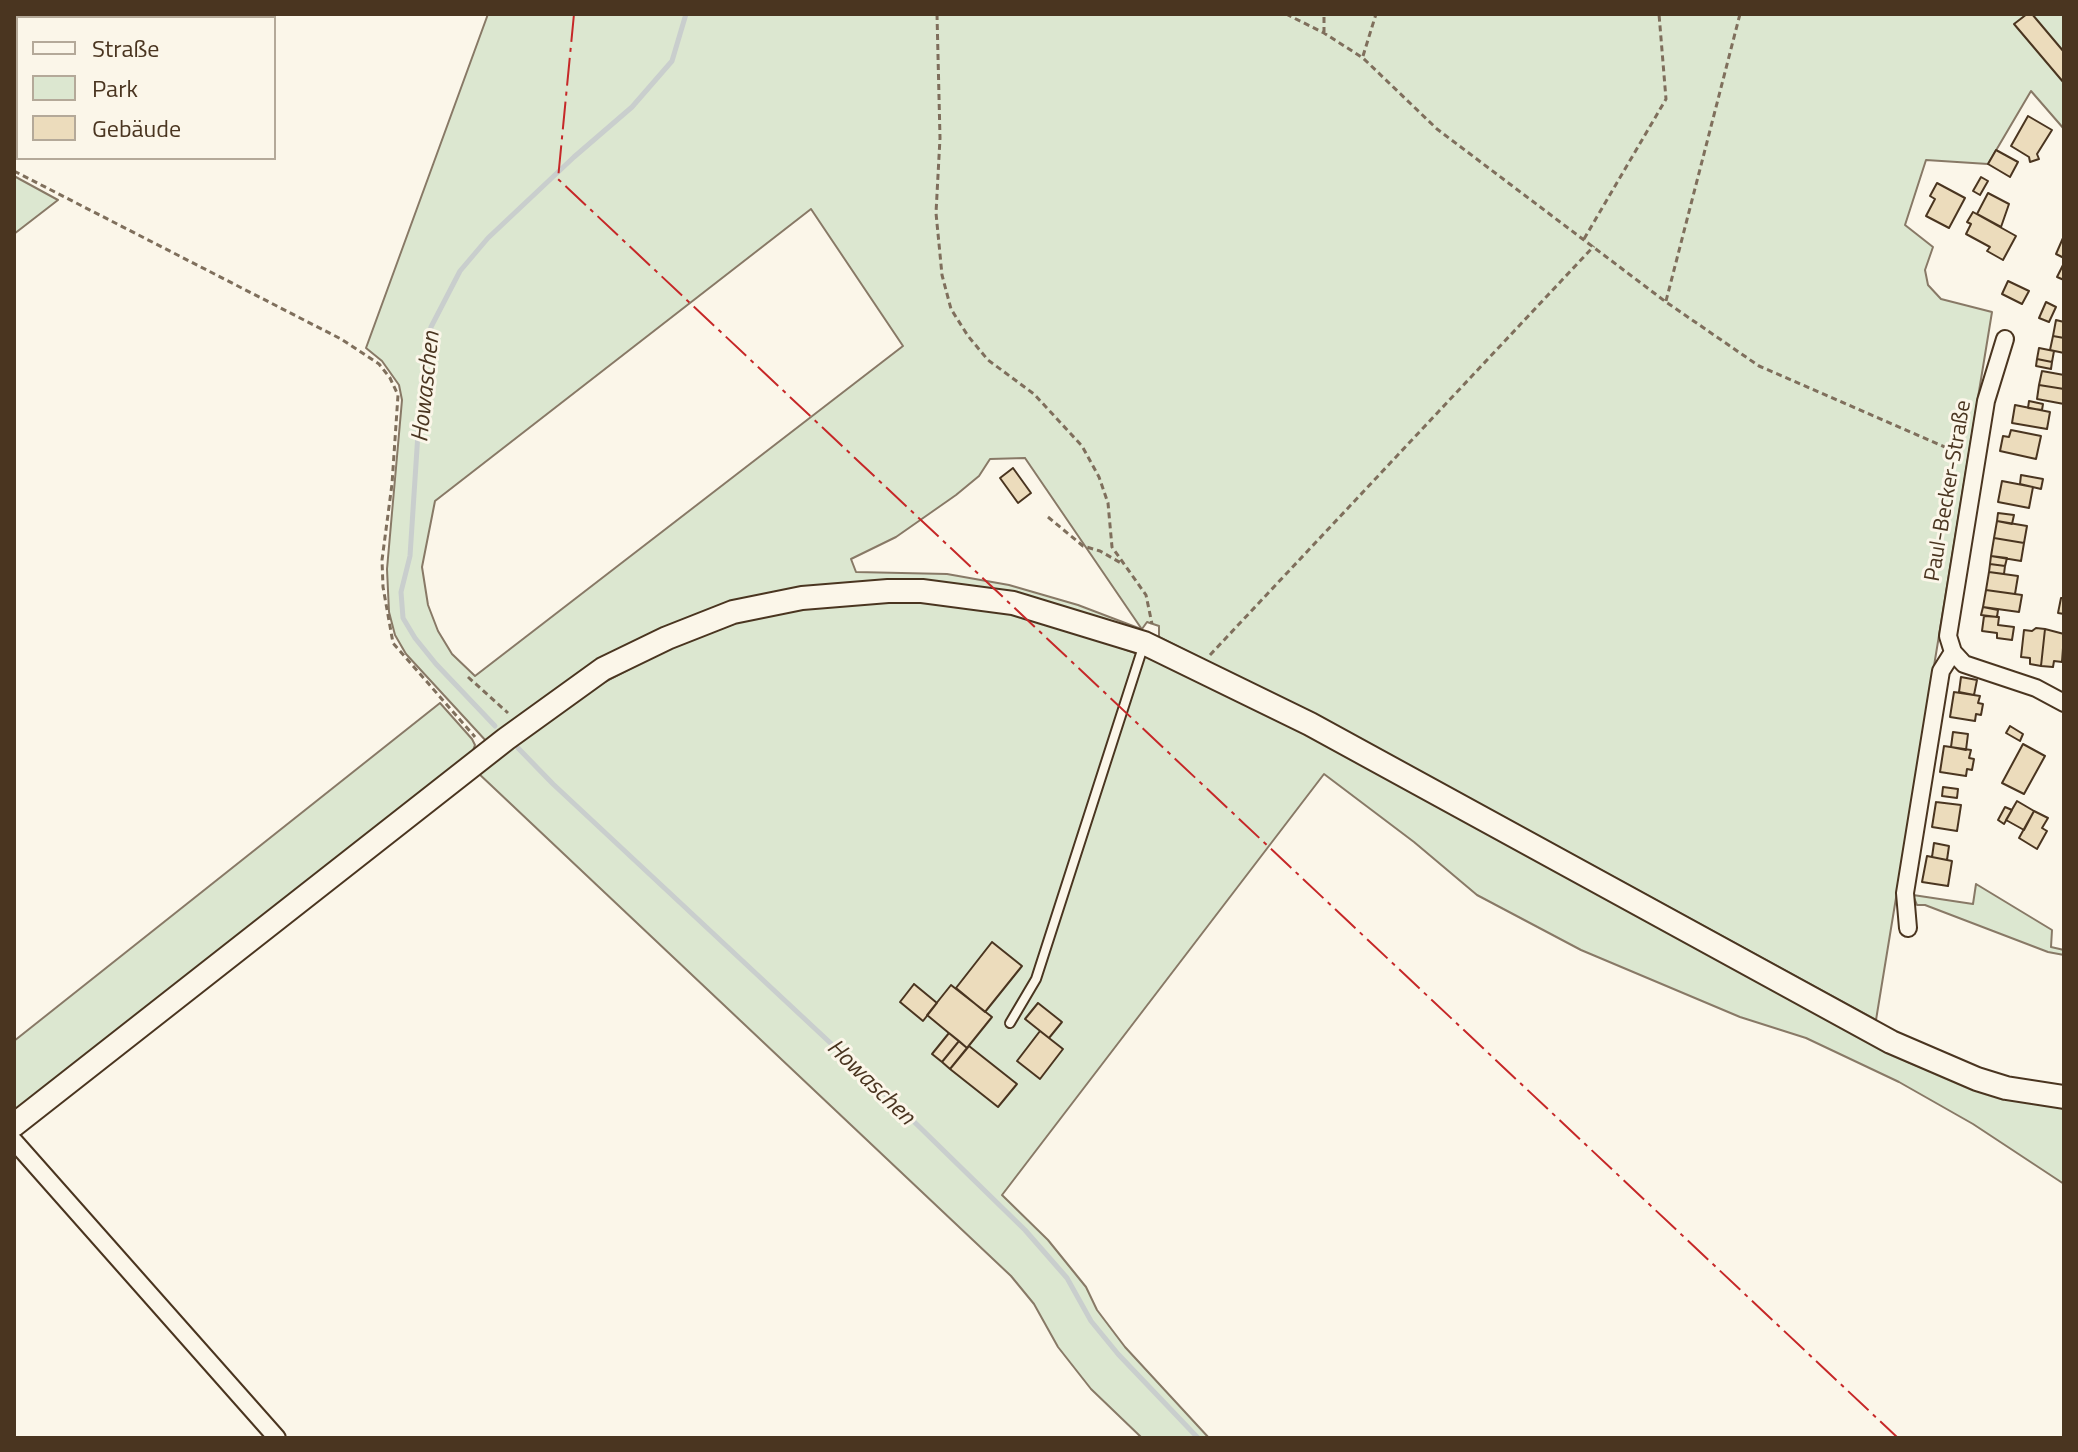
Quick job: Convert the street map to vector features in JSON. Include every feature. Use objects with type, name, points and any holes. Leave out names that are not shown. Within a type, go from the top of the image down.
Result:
[{"type":"street","name":"Paul-Becker-Straße","points":[[1908,928],[1905,893],[1941,671],[1953,652],[1948,636],[1949,627],[1976,461],[1986,401],[2005,339]]},
{"type":"street","points":[[14,1125],[522,727],[603,669],[667,638],[733,612],[802,598],[888,591],[922,591],[1013,603],[1144,643],[1310,724],[1891,1042],[1977,1079],[2006,1088],[2064,1097]]},
{"type":"street","points":[[1953,652],[1957,659],[1973,668],[2036,688],[2064,703]]},
{"type":"street","points":[[14,1141],[277,1438]]},
{"type":"lane","points":[[1010,1023],[1036,979],[1144,643]]},
{"type":"path","points":[[937,14],[940,138],[936,213],[942,275],[951,309],[988,360],[1034,394],[1082,446],[1099,477],[1108,503],[1112,547],[1146,595],[1153,625],[1144,643]]},
{"type":"path","points":[[1286,14],[1363,58],[1437,129],[1666,302],[1759,366],[1976,461]]},
{"type":"path","points":[[1298,14],[1298,21]]},
{"type":"path","points":[[1324,14],[1324,33]]},
{"type":"path","points":[[1363,58],[1376,14]]},
{"type":"path","points":[[1584,239],[1666,99],[1659,14]]},
{"type":"path","points":[[1666,302],[1740,14]]},
{"type":"path","points":[[14,171],[328,332],[379,364],[398,395],[392,484],[382,560],[383,587],[393,643],[489,753]]},
{"type":"path","points":[[1197,669],[1594,246]]},
{"type":"path","points":[[1048,517],[1083,546],[1100,551],[1123,564]]},
{"type":"path","points":[[468,677],[522,727]]},
{"type":"green space","points":[[488,14],[2064,14],[2064,129],[2031,91],[1988,164],[1926,160],[1905,225],[1933,247],[1925,270],[1928,285],[1941,299],[1992,312],[1876,1020],[1362,740],[1159,637],[1159,626],[1147,622],[1137,636],[1020,599],[766,597],[487,742],[406,654],[395,635],[389,612],[387,569],[402,400],[399,385],[382,361],[366,348]],"holes":[[[811,209],[903,346],[475,676],[452,654],[438,631],[428,605],[422,567],[435,501]],[[1025,458],[1141,628],[1141,629],[1078,605],[1009,585],[947,574],[856,572],[851,559],[896,537],[956,495],[979,476],[990,459]]]},
{"type":"green space","points":[[14,176],[58,200],[14,234]]},
{"type":"green space","points":[[873,601],[941,602],[990,609],[1051,623],[1166,664],[1322,742],[1908,1062],[1974,1089],[2064,1106],[2064,1184],[1973,1124],[1899,1082],[1806,1038],[1740,1017],[1581,950],[1477,895],[1414,842],[1324,774],[1002,1195],[1048,1240],[1086,1287],[1097,1310],[1125,1347],[1209,1438],[1142,1438],[1091,1389],[1058,1347],[1034,1304],[1011,1276],[477,772],[582,694],[673,646],[742,621],[810,606]]},
{"type":"green space","points":[[440,703],[472,739],[475,745],[472,753],[14,1114],[14,1041]]},
{"type":"green space","points":[[1976,884],[2052,930],[2051,947],[2064,950],[2064,955],[2048,952],[1925,905],[1917,905],[1913,895],[1973,904]]},
{"type":"building","points":[[2027,14],[2032,14],[2064,52],[2064,83],[2014,24]]},
{"type":"building","points":[[2028,116],[2052,130],[2037,154],[2039,159],[2030,162],[2029,157],[2011,146]]},
{"type":"building","points":[[1996,150],[2018,162],[2010,177],[1988,164]]},
{"type":"building","points":[[1981,177],[1988,181],[1980,195],[1973,191]]},
{"type":"building","points":[[1937,183],[1965,198],[1949,228],[1926,216],[1935,199],[1930,196]]},
{"type":"building","points":[[1988,193],[2009,204],[2001,227],[1977,214]]},
{"type":"building","points":[[1973,212],[2016,236],[2003,260],[1987,251],[1990,247],[1966,234],[1971,224],[1967,222]]},
{"type":"building","points":[[2064,238],[2064,258],[2056,254]]},
{"type":"building","points":[[2064,263],[2064,280],[2057,277]]},
{"type":"building","points":[[2008,281],[2029,291],[2022,304],[2002,294]]},
{"type":"building","points":[[2046,302],[2056,307],[2049,322],[2039,318]]},
{"type":"building","points":[[2056,320],[2064,322],[2064,338],[2053,336]]},
{"type":"building","points":[[2053,336],[2064,338],[2064,353],[2050,350]]},
{"type":"building","points":[[2039,348],[2054,351],[2052,362],[2037,359]]},
{"type":"building","points":[[2037,359],[2052,362],[2051,369],[2036,366]]},
{"type":"building","points":[[2042,371],[2064,375],[2064,389],[2039,385]]},
{"type":"building","points":[[2039,385],[2064,389],[2064,404],[2037,399]]},
{"type":"building","points":[[2029,401],[2043,404],[2042,410],[2028,408]]},
{"type":"building","points":[[2015,405],[2050,412],[2047,429],[2012,423]]},
{"type":"building","points":[[2011,430],[2041,436],[2036,459],[2000,451],[2003,436],[2009,437]]},
{"type":"building","points":[[1013,468],[1031,493],[1018,503],[1000,478]]},
{"type":"building","points":[[2021,475],[2043,479],[2041,489],[2020,484]]},
{"type":"building","points":[[2002,481],[2033,487],[2029,508],[1998,502]]},
{"type":"building","points":[[1998,513],[2014,515],[2012,524],[1997,521]]},
{"type":"building","points":[[1997,521],[2027,526],[2024,543],[1994,538]]},
{"type":"building","points":[[1994,538],[2024,543],[2021,561],[1991,556]]},
{"type":"building","points":[[1991,556],[2007,558],[2005,566],[1990,564]]},
{"type":"building","points":[[1990,564],[2005,566],[2004,574],[1989,572]]},
{"type":"building","points":[[1989,572],[2018,576],[2015,594],[1986,590]]},
{"type":"building","points":[[1986,590],[2022,595],[2019,612],[1983,607]]},
{"type":"building","points":[[2061,598],[2064,598],[2064,614],[2058,613]]},
{"type":"building","points":[[1983,607],[1998,610],[1997,617],[1981,615]]},
{"type":"building","points":[[1984,616],[1999,617],[1998,625],[2014,627],[2012,640],[1982,631]]},
{"type":"building","points":[[2045,629],[2041,666],[2030,664],[2030,658],[2021,657],[2024,630]]},
{"type":"building","points":[[2045,629],[2064,634],[2062,662],[2054,661],[2053,667],[2041,666]]},
{"type":"building","points":[[1961,677],[1977,680],[1974,695],[1959,692]]},
{"type":"building","points":[[1954,692],[1980,696],[1978,703],[1983,704],[1981,715],[1976,714],[1975,721],[1950,717]]},
{"type":"building","points":[[2010,726],[2023,734],[2020,741],[2006,733]]},
{"type":"building","points":[[1953,732],[1968,734],[1966,750],[1951,747]]},
{"type":"building","points":[[2023,744],[2045,756],[2024,794],[2002,783]]},
{"type":"building","points":[[1944,746],[1971,750],[1969,758],[1974,759],[1972,770],[1967,769],[1966,776],[1940,772]]},
{"type":"building","points":[[1943,787],[1958,789],[1957,798],[1942,796]]},
{"type":"building","points":[[2017,801],[2034,811],[2024,830],[2006,820]]},
{"type":"building","points":[[1936,802],[1961,805],[1957,831],[1932,827]]},
{"type":"building","points":[[2005,807],[2012,810],[2004,824],[1998,820]]},
{"type":"building","points":[[2034,811],[2048,818],[2042,828],[2047,831],[2037,849],[2019,838]]},
{"type":"building","points":[[1934,843],[1949,846],[1947,860],[1932,857]]},
{"type":"building","points":[[1927,856],[1952,861],[1948,886],[1922,882]]},
{"type":"building","points":[[992,942],[1022,966],[985,1012],[956,988]]},
{"type":"building","points":[[914,984],[937,1003],[923,1021],[900,1002]]},
{"type":"building","points":[[951,985],[992,1017],[967,1048],[927,1015]]},
{"type":"building","points":[[1038,1003],[1062,1022],[1049,1038],[1025,1019]]},
{"type":"building","points":[[1040,1031],[1063,1049],[1040,1079],[1017,1061]]},
{"type":"building","points":[[949,1033],[959,1041],[942,1062],[932,1054]]},
{"type":"building","points":[[959,1041],[967,1048],[950,1069],[942,1062]]},
{"type":"building","points":[[969,1046],[1017,1084],[998,1107],[950,1069]]},
{"type":"waterway","name":"Howaschen","points":[[495,726],[436,664],[403,618],[401,592],[410,556],[421,387],[431,327],[460,271],[488,238],[632,107],[672,61],[686,14]]},
{"type":"waterway","name":"Howaschen","points":[[518,748],[1025,1230],[1067,1278],[1091,1321],[1118,1354],[1198,1438]]},
{"type":"power","points":[[574,14],[558,179],[1898,1438]]}]
